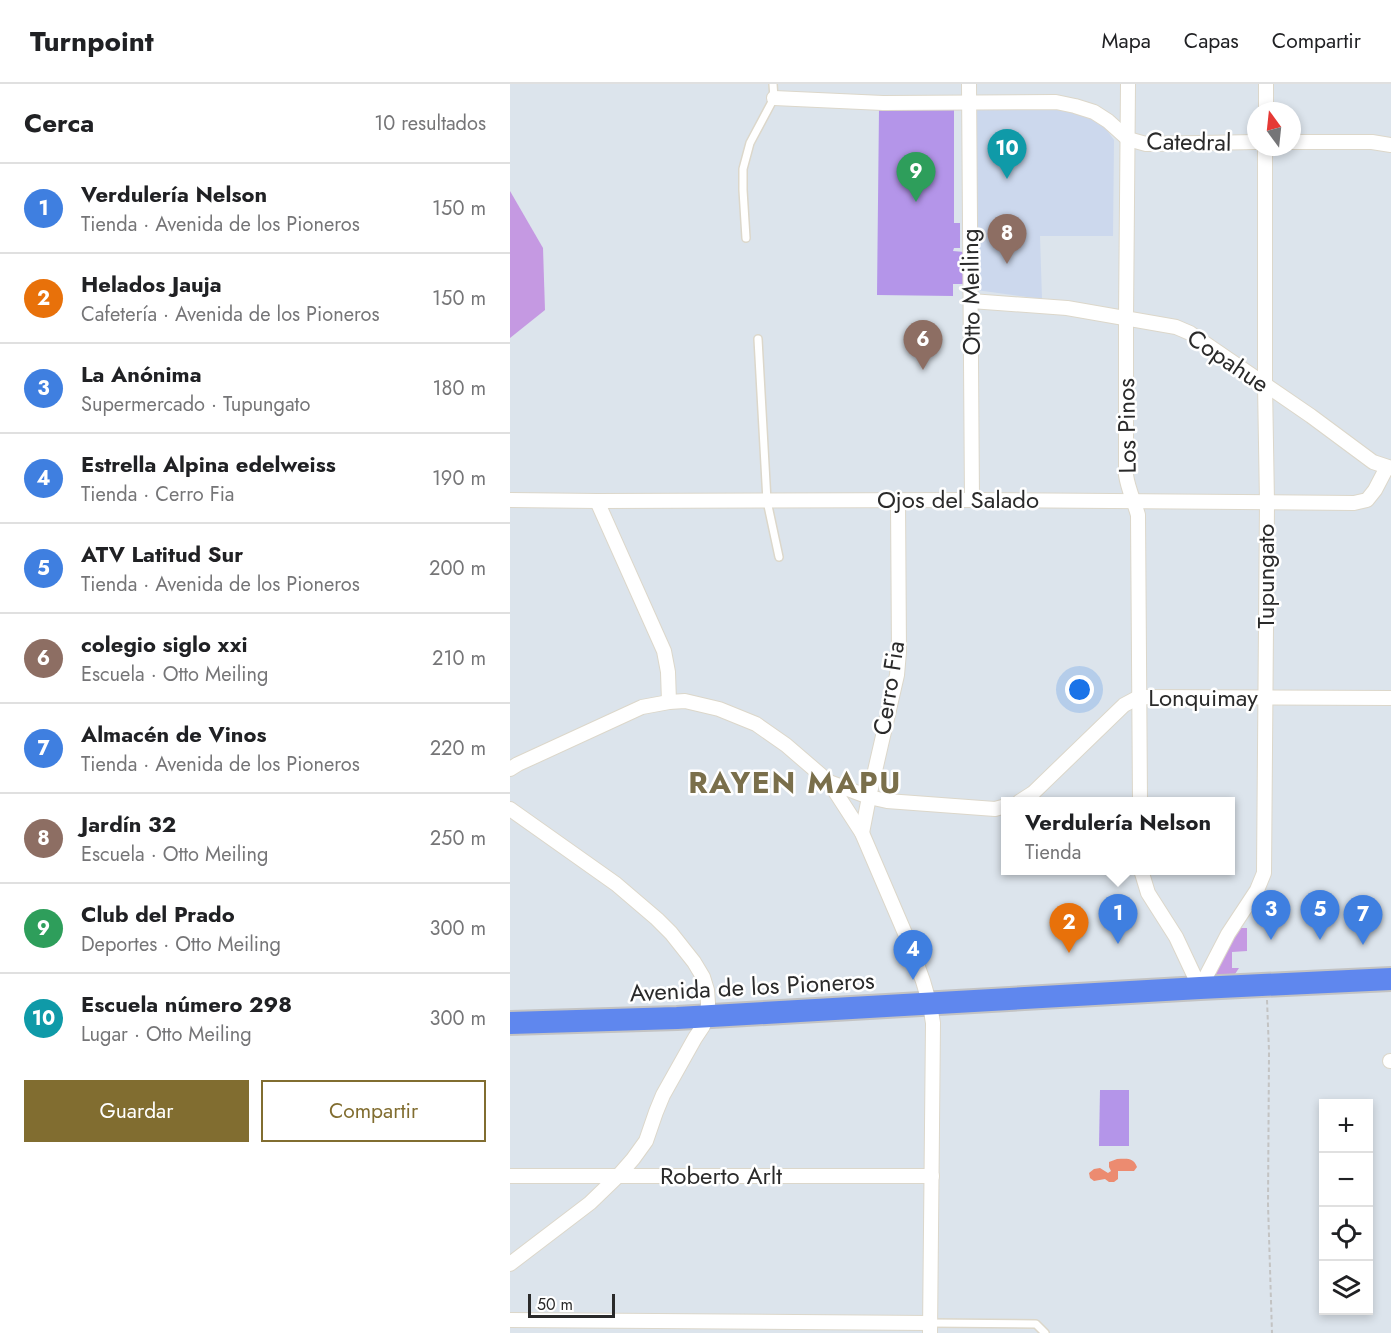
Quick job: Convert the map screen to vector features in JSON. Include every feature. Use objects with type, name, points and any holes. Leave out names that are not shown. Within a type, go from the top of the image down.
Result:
[{"type":"main road","name":"Avenida de los Pioneros","points":[[510,1023],[707,1017],[1391,979]]},
{"type":"street","name":"Otto Meiling","points":[[969,84],[972,500]]},
{"type":"street","name":"Los Pinos","points":[[1128,84],[1126,475],[1128,488],[1138,515],[1140,797]]},
{"type":"street","points":[[1266,84],[1266,102]]},
{"type":"street","name":"Catedral","points":[[774,98],[883,103],[1056,102],[1094,112],[1128,139],[1146,144],[1247,142]]},
{"type":"street","points":[[1301,142],[1372,142],[1391,145]]},
{"type":"street","name":"Tupungato","points":[[1200,988],[1228,934],[1257,890],[1264,873],[1267,503],[1264,386],[1265,156]]},
{"type":"street","name":"Copahue","points":[[971,301],[1067,308],[1176,327],[1190,333],[1264,386],[1311,416],[1373,462],[1389,468]]},
{"type":"street","name":"Ojos del Salado","points":[[510,500],[1354,503],[1367,500],[1389,468]]},
{"type":"street","name":"Cerro Fia","points":[[862,833],[868,797],[897,675],[899,652],[898,500]]},
{"type":"street","points":[[597,501],[664,651],[668,672],[669,702]]},
{"type":"street","name":"Lonquimay","points":[[1025,797],[1124,705],[1139,697],[1391,698]]},
{"type":"street","points":[[510,770],[518,764],[642,707],[685,701],[719,709],[756,724],[786,745],[829,782],[862,833],[910,945],[923,981],[933,1023],[930,1328],[510,1320]]},
{"type":"street","points":[[829,782],[868,797],[887,801],[995,809],[1001,807]]},
{"type":"street","points":[[510,809],[616,884],[657,919],[694,962],[703,977],[708,996],[707,1017],[663,1095],[646,1141],[619,1175],[590,1203],[510,1264]]},
{"type":"street","points":[[1143,875],[1148,893],[1176,937],[1200,988]]},
{"type":"street","name":"Roberto Arlt","points":[[510,1176],[932,1176]]},
{"type":"lane","points":[[746,238],[743,169],[750,143],[774,98],[773,84]]},
{"type":"lane","points":[[758,339],[767,501],[779,557]]},
{"type":"lane","points":[[930,1328],[1036,1324],[1045,1333]]},
{"type":"path","points":[[1266,986],[1269,1051],[1268,1204],[1272,1333]]},
{"type":"shaded area","points":[[971,106],[1063,106],[1091,117],[1104,126],[1114,140],[1113,236],[1040,236],[1042,299],[976,290]]},
{"type":"shaded area","points":[[879,109],[954,109],[954,223],[960,223],[960,248],[954,248],[953,251],[964,252],[963,284],[953,284],[953,296],[877,295]]},
{"type":"shaded area","points":[[510,191],[543,248],[545,310],[510,338]]},
{"type":"shaded area","points":[[1238,928],[1247,928],[1247,951],[1232,952],[1232,968],[1239,968],[1233,977],[1218,982],[1212,974]]},
{"type":"shaded area","points":[[1100,1090],[1129,1090],[1129,1146],[1099,1146]]},
{"type":"shaded area","points":[[1117,1159],[1132,1160],[1137,1167],[1134,1171],[1118,1171],[1118,1179],[1114,1182],[1105,1179],[1094,1181],[1090,1178],[1089,1173],[1094,1169],[1100,1168],[1108,1173],[1111,1171],[1109,1162]]},
{"type":"place","name":"Escuela número 298","points":[[1007,179]]},
{"type":"place","name":"Club del Prado","points":[[916,202]]},
{"type":"place","name":"Jardín 32","points":[[1007,264]]},
{"type":"place","name":"colegio siglo xxi","points":[[923,370]]},
{"type":"place","name":"La Anónima","points":[[1271,940]]},
{"type":"place","name":"ATV Latitud Sur","points":[[1320,940]]},
{"type":"place","name":"Verdulería Nelson","points":[[1118,944]]},
{"type":"place","name":"Almacén de Vinos","points":[[1363,945]]},
{"type":"place","name":"Helados Jauja","points":[[1069,953]]},
{"type":"place","name":"Estrella Alpina edelweiss","points":[[913,980]]},
{"type":"district","name":"RAYEN MAPU","points":[[795,783]]}]
